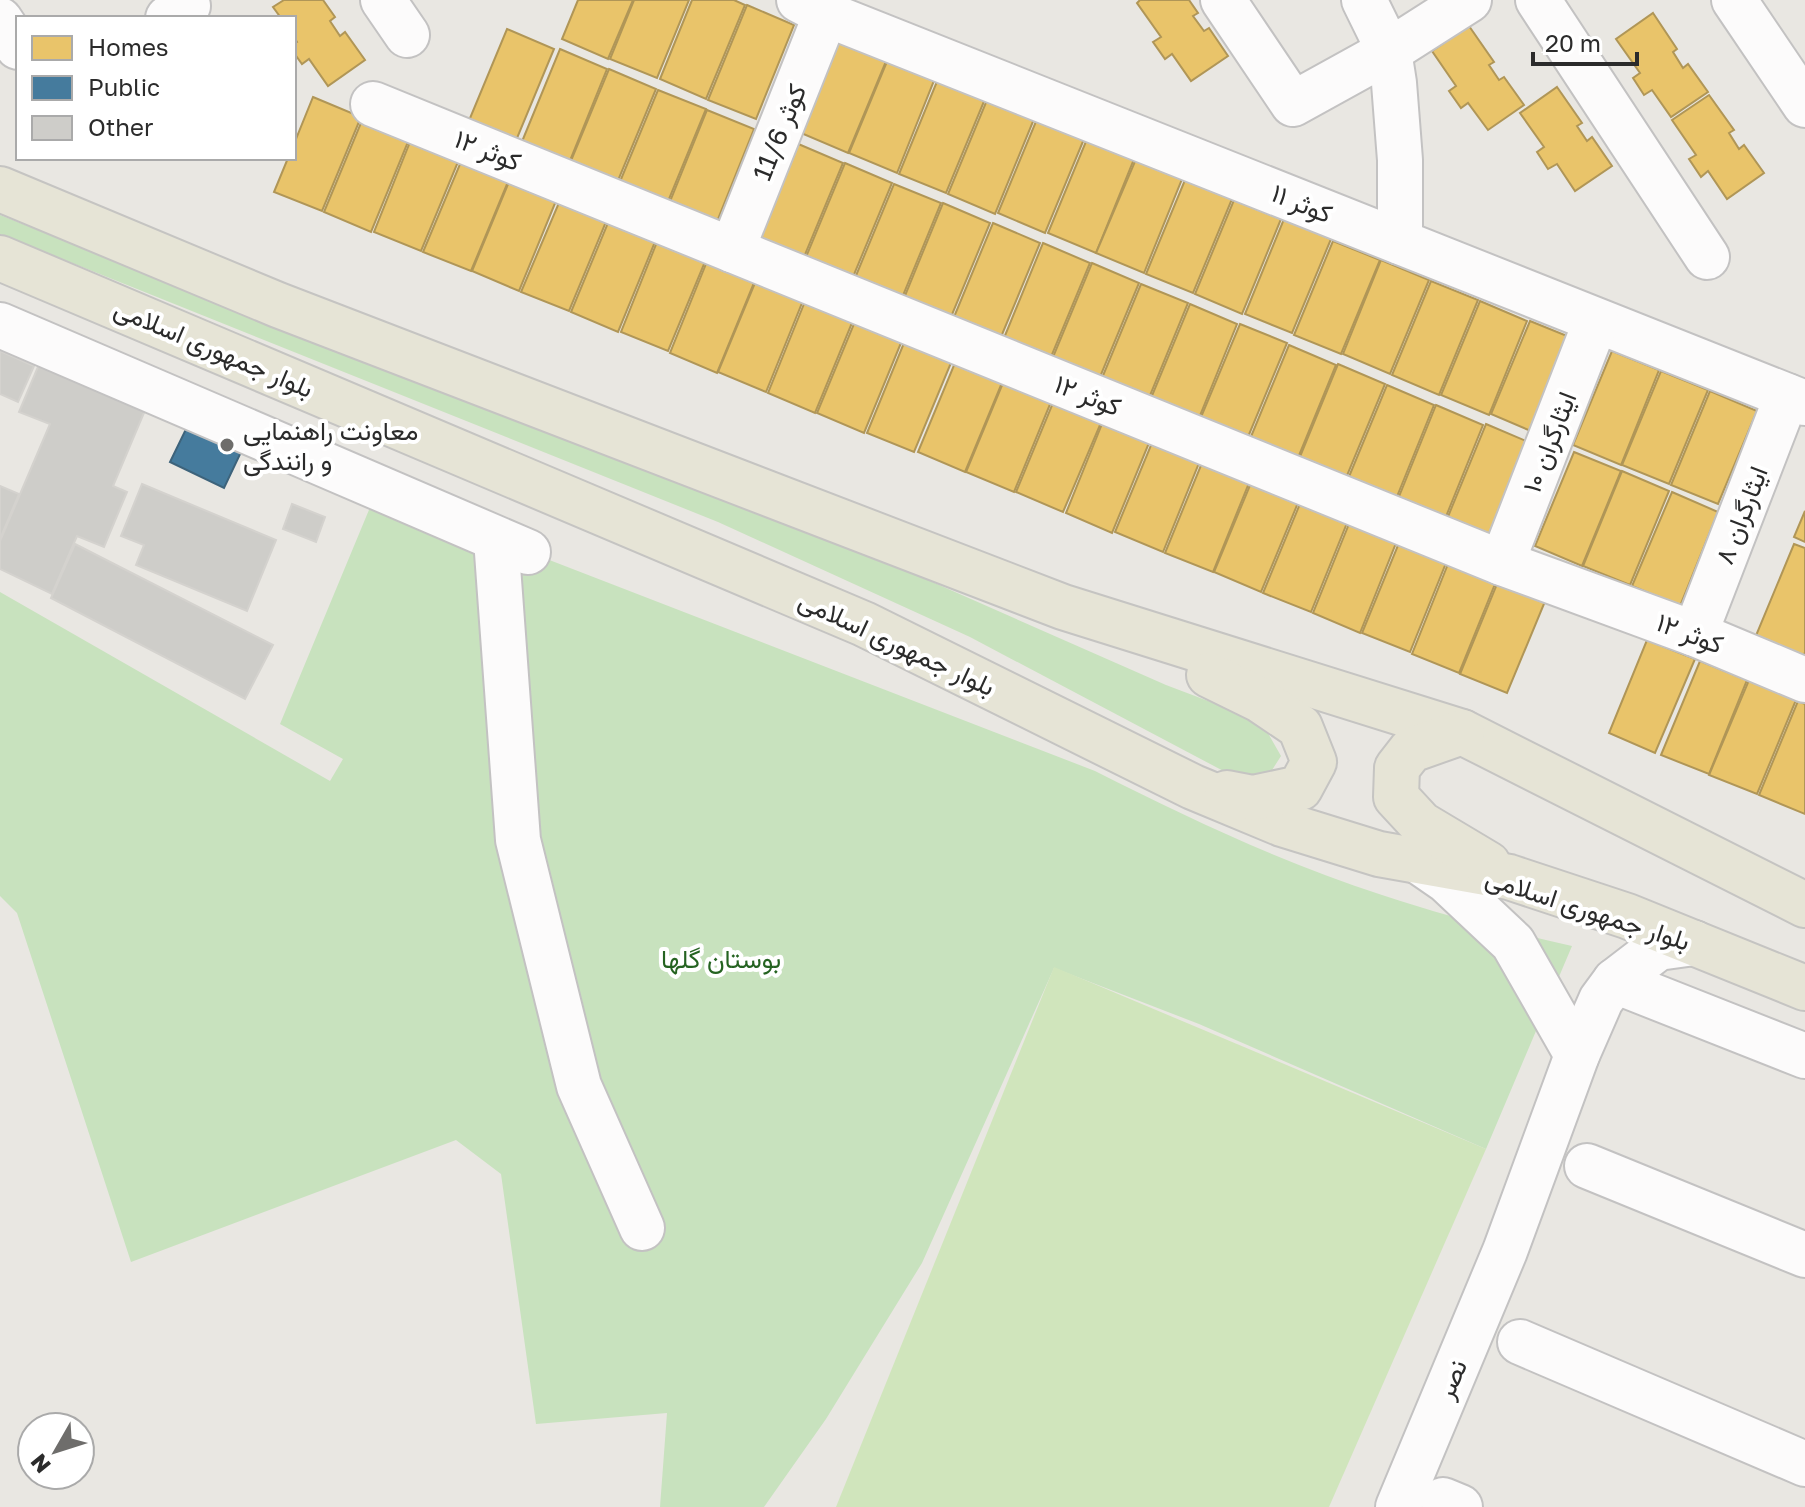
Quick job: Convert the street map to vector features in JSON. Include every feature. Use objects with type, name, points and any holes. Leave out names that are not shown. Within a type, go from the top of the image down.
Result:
[{"type":"main road","points":[[0,189],[278,305],[1063,607],[1462,732],[1805,905]]},
{"type":"main road","name":"بلوار جمهوری اسلامی","points":[[0,258],[864,624],[1193,787],[1282,824],[1379,854],[1509,877],[1627,916],[1805,988]]},
{"type":"main road","points":[[1063,607],[1260,700],[1300,727],[1314,762],[1300,788],[1253,798],[1193,787]]},
{"type":"main road","points":[[1462,732],[1411,750],[1397,768],[1396,797],[1421,824],[1509,877]]},
{"type":"street","points":[[1223,0],[1293,104],[1389,51],[1469,0]]},
{"type":"street","points":[[1364,0],[1389,51],[1400,160],[1400,242]]},
{"type":"street","points":[[1538,0],[1707,257]]},
{"type":"street","points":[[1734,0],[1805,105]]},
{"type":"street","name":"کوثر ۱۱","points":[[813,7],[1796,400]]},
{"type":"street","name":"کوثر 11/6","points":[[732,250],[813,7]]},
{"type":"street","points":[[0,20],[16,44]]},
{"type":"street","name":"کوثر ۱۲","points":[[373,104],[1502,563],[1695,634],[1805,680]]},
{"type":"street","name":"ایثارگران ۱۰","points":[[1502,563],[1596,321]]},
{"type":"street","points":[[0,325],[512,546],[518,840],[579,1086],[642,1228]]},
{"type":"street","name":"ایثارگران ۸","points":[[1695,634],[1796,400]]},
{"type":"street","points":[[1418,861],[1447,881],[1513,943],[1577,1055]]},
{"type":"street","points":[[1615,981],[1658,948],[1694,943]]},
{"type":"street","points":[[1615,981],[1805,1056]]},
{"type":"street","name":"نصر","points":[[1398,1507],[1505,1251],[1577,1055],[1601,1000],[1615,981]]},
{"type":"street","points":[[1587,1166],[1805,1255]]},
{"type":"street","points":[[1520,1342],[1805,1464]]},
{"type":"green space","points":[[0,215],[921,577],[1166,685],[1261,721],[1281,756],[1267,778],[1231,775],[970,637],[718,522],[0,234]]},
{"type":"green space","name":"بوستان گلها","points":[[376,493],[1095,771],[1308,869],[1429,910],[1572,946],[1486,1149],[1199,1024],[1054,968],[922,1263],[826,1419],[764,1507],[660,1507],[667,1413],[536,1424],[501,1174],[456,1140],[131,1262],[17,913],[0,896],[0,592],[330,781],[343,759],[280,724]]},
{"type":"green space","points":[[1054,967],[1486,1149],[1329,1507],[836,1507]]},
{"type":"building: Homes","points":[[284,0],[323,0],[335,17],[330,21],[340,36],[345,32],[365,60],[328,86],[309,59],[302,64],[296,56],[296,16],[280,16],[273,7]]},
{"type":"building: Homes","points":[[578,0],[633,0],[608,59],[562,39]]},
{"type":"building: Homes","points":[[634,0],[689,0],[657,78],[610,59]]},
{"type":"building: Homes","points":[[692,0],[734,0],[745,5],[706,99],[660,79]]},
{"type":"building: Homes","points":[[1140,0],[1189,0],[1198,13],[1193,16],[1204,31],[1209,28],[1228,56],[1191,81],[1172,54],[1165,59],[1153,42],[1161,37],[1137,3]]},
{"type":"building: Homes","points":[[747,5],[794,25],[756,119],[708,100]]},
{"type":"building: Homes","points":[[1653,13],[1677,49],[1673,52],[1683,68],[1688,64],[1708,92],[1671,117],[1652,90],[1644,95],[1633,78],[1640,73],[1616,39]]},
{"type":"building: Homes","points":[[1469,26],[1494,62],[1489,65],[1499,80],[1504,77],[1524,105],[1488,130],[1468,103],[1461,108],[1449,91],[1456,86],[1432,51]]},
{"type":"building: Homes","points":[[507,29],[554,49],[515,143],[468,123]]},
{"type":"building: Homes","points":[[840,39],[887,59],[848,153],[801,133]]},
{"type":"building: Homes","points":[[560,49],[607,69],[569,163],[521,144]]},
{"type":"building: Homes","points":[[888,59],[935,78],[897,173],[849,153]]},
{"type":"building: Homes","points":[[609,69],[656,89],[617,183],[570,163]]},
{"type":"building: Homes","points":[[938,79],[985,99],[946,193],[899,174]]},
{"type":"building: Homes","points":[[1557,87],[1582,123],[1577,126],[1587,141],[1592,137],[1612,166],[1575,191],[1557,164],[1548,169],[1537,152],[1544,147],[1520,113]]},
{"type":"building: Homes","points":[[658,90],[706,109],[667,204],[619,184]]},
{"type":"building: Homes","points":[[1709,95],[1734,130],[1729,133],[1739,149],[1744,145],[1764,173],[1727,199],[1708,171],[1701,177],[1689,159],[1696,155],[1672,120]]},
{"type":"building: Homes","points":[[313,97],[361,117],[322,211],[274,192],[287,160],[296,160],[296,139]]},
{"type":"building: Homes","points":[[987,100],[1034,119],[995,214],[948,194]]},
{"type":"building: Homes","points":[[707,110],[754,129],[716,224],[669,204]]},
{"type":"building: Homes","points":[[363,118],[410,137],[371,232],[324,212]]},
{"type":"building: Homes","points":[[1037,119],[1084,139],[1045,233],[998,213]]},
{"type":"building: Homes","points":[[412,137],[460,157],[421,251],[374,232]]},
{"type":"building: Homes","points":[[1087,139],[1134,159],[1096,253],[1048,233]]},
{"type":"building: Homes","points":[[796,143],[843,163],[804,257],[757,237]]},
{"type":"building: Homes","points":[[463,157],[510,177],[471,271],[423,252]]},
{"type":"building: Homes","points":[[1136,159],[1182,179],[1144,273],[1096,253]]},
{"type":"building: Homes","points":[[845,163],[892,183],[853,277],[806,257]]},
{"type":"building: Homes","points":[[511,177],[558,196],[519,291],[472,271]]},
{"type":"building: Homes","points":[[1185,180],[1232,199],[1193,293],[1146,274]]},
{"type":"building: Homes","points":[[894,184],[941,203],[902,298],[855,278]]},
{"type":"building: Homes","points":[[561,198],[608,217],[569,311],[521,292]]},
{"type":"building: Homes","points":[[1234,200],[1281,219],[1242,314],[1195,294]]},
{"type":"building: Homes","points":[[943,203],[990,223],[951,317],[904,298]]},
{"type":"building: Homes","points":[[610,218],[657,237],[618,332],[571,312]]},
{"type":"building: Homes","points":[[1284,219],[1331,239],[1292,333],[1245,314]]},
{"type":"building: Homes","points":[[993,223],[1040,243],[1001,337],[954,317]]},
{"type":"building: Homes","points":[[659,237],[707,257],[668,351],[621,332]]},
{"type":"building: Homes","points":[[1333,241],[1380,260],[1341,354],[1294,335]]},
{"type":"building: Homes","points":[[1043,243],[1090,263],[1051,357],[1004,338]]},
{"type":"building: Homes","points":[[708,259],[756,278],[717,373],[670,353]]},
{"type":"building: Homes","points":[[1381,260],[1429,280],[1390,374],[1343,354]]},
{"type":"building: Homes","points":[[1092,263],[1139,283],[1100,377],[1053,357]]},
{"type":"building: Homes","points":[[757,278],[804,298],[766,392],[718,372]]},
{"type":"building: Homes","points":[[1431,281],[1478,300],[1439,395],[1392,375]]},
{"type":"building: Homes","points":[[1141,284],[1188,303],[1149,398],[1102,378]]},
{"type":"building: Homes","points":[[806,299],[854,318],[815,413],[768,393]]},
{"type":"building: Homes","points":[[1480,301],[1527,321],[1489,415],[1441,395]]},
{"type":"building: Homes","points":[[1190,304],[1237,324],[1199,418],[1151,398]]},
{"type":"building: Homes","points":[[856,319],[903,338],[864,433],[817,413]]},
{"type":"building: Homes","points":[[1530,321],[1577,340],[1538,434],[1491,414]]},
{"type":"building: Homes","points":[[1240,324],[1287,343],[1248,437],[1201,417]]},
{"type":"building: Homes","points":[[906,338],[953,358],[914,452],[867,433]]},
{"type":"building: Homes","points":[[1289,345],[1336,365],[1298,458],[1250,439]]},
{"type":"building: Homes","points":[[1612,351],[1659,370],[1621,465],[1573,445]]},
{"type":"building: Homes","points":[[957,358],[1004,378],[965,472],[918,452]]},
{"type":"building: Homes","points":[[1338,364],[1385,384],[1346,478],[1299,459]]},
{"type":"building: Homes","points":[[1661,371],[1708,390],[1669,484],[1622,465]]},
{"type":"building: Homes","points":[[1005,378],[1053,397],[1014,492],[966,472]]},
{"type":"building: Homes","points":[[1387,385],[1434,405],[1396,499],[1348,479]]},
{"type":"building: Homes","points":[[1710,391],[1757,411],[1718,504],[1671,485]]},
{"type":"building: Homes","points":[[1055,398],[1103,418],[1063,512],[1016,492]]},
{"type":"building: Homes","points":[[1436,405],[1483,425],[1445,519],[1398,499]]},
{"type":"building: Homes","points":[[1104,419],[1151,438],[1112,533],[1066,513]]},
{"type":"building: Homes","points":[[1486,424],[1533,444],[1495,538],[1447,519]]},
{"type":"building: Homes","points":[[1154,438],[1201,458],[1163,552],[1115,532]]},
{"type":"building: Homes","points":[[1574,452],[1621,471],[1582,566],[1535,546]]},
{"type":"building: Homes","points":[[1204,458],[1251,478],[1213,572],[1165,553]]},
{"type":"building: Homes","points":[[1622,471],[1669,491],[1630,585],[1583,566]]},
{"type":"building: Homes","points":[[1253,478],[1300,498],[1261,592],[1214,572]]},
{"type":"building: Homes","points":[[1672,492],[1718,512],[1680,606],[1632,586]]},
{"type":"building: Homes","points":[[1302,499],[1349,518],[1311,612],[1263,593]]},
{"type":"building: Homes","points":[[1805,511],[1805,542],[1794,537]]},
{"type":"building: Homes","points":[[1351,519],[1398,538],[1360,633],[1313,613]]},
{"type":"building: Homes","points":[[1401,538],[1448,558],[1410,652],[1362,633]]},
{"type":"building: Homes","points":[[1794,544],[1805,548],[1803,658],[1755,638]]},
{"type":"building: Homes","points":[[1450,559],[1497,579],[1459,673],[1412,654]]},
{"type":"building: Homes","points":[[1499,579],[1546,599],[1507,693],[1460,674]]},
{"type":"building: Homes","points":[[1647,640],[1695,659],[1655,753],[1609,733]]},
{"type":"building: Homes","points":[[1700,661],[1747,680],[1709,774],[1661,755]]},
{"type":"building: Homes","points":[[1749,680],[1796,700],[1757,794],[1709,775]]},
{"type":"building: Homes","points":[[1798,701],[1805,704],[1805,814],[1759,795]]},
{"type":"building: Public","points":[[188,425],[242,450],[224,488],[170,462]]},
{"type":"building: Other","points":[[0,351],[34,366],[18,402],[0,394]]},
{"type":"building: Other","points":[[40,362],[146,408],[113,486],[127,492],[104,547],[77,536],[52,594],[0,569],[0,541],[50,424],[19,412]]},
{"type":"building: Other","points":[[142,484],[276,540],[247,611],[136,565],[144,545],[121,536]]},
{"type":"building: Other","points":[[0,486],[19,494],[0,539]]},
{"type":"building: Other","points":[[292,504],[325,517],[316,542],[283,529]]},
{"type":"building: Other","points":[[75,544],[273,645],[245,699],[51,598]]},
{"type":"place","name":"معاونت راهنمایی و رانندگی","points":[[227,445]]}]
